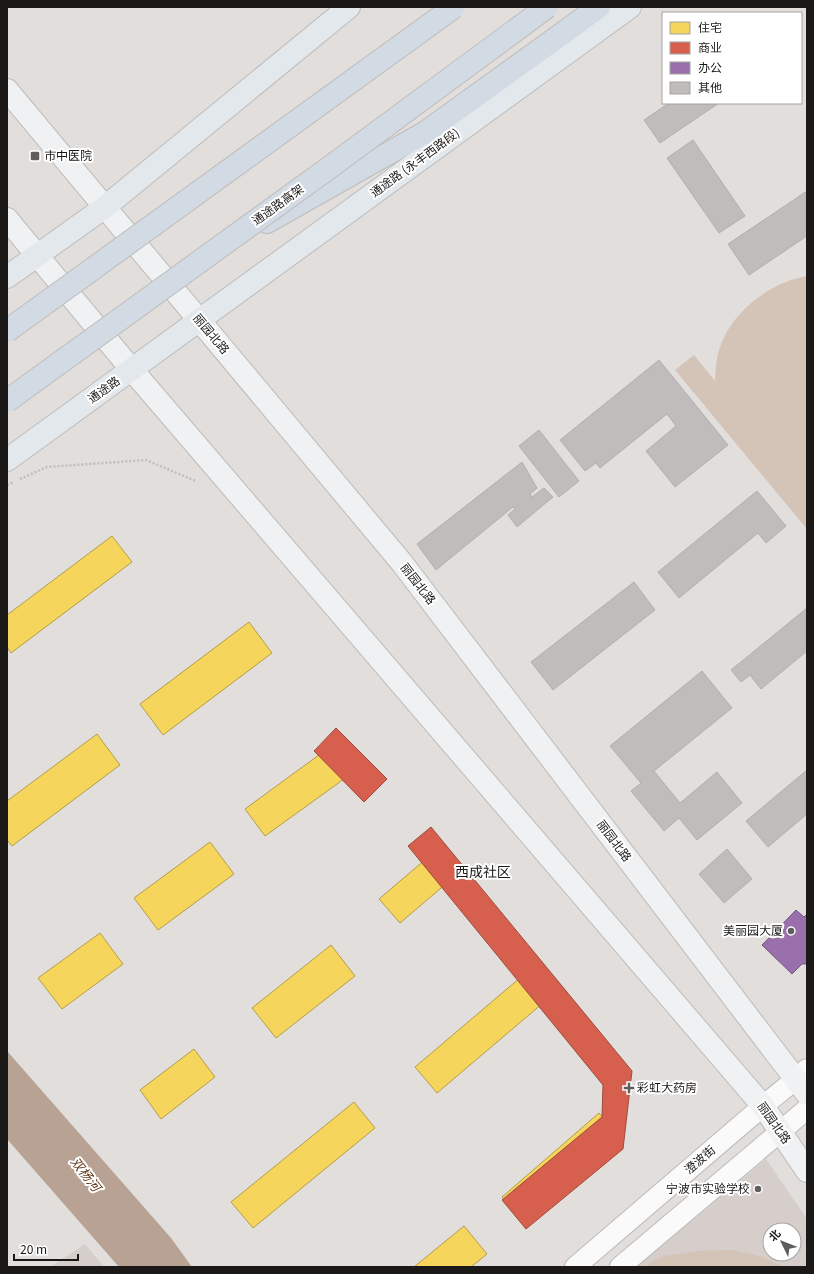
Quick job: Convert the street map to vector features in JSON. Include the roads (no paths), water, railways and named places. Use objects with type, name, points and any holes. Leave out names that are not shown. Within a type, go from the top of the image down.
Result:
[{"type":"highway","points":[[7,330],[441,14],[454,7]]},
{"type":"highway","name":"通途路高架","points":[[7,401],[547,7]]},
{"type":"highway","points":[[205,257],[426,132],[599,7]]},
{"type":"main road","points":[[7,277],[105,207],[349,7]]},
{"type":"main road","name":"通途路 (永丰西路段)","points":[[200,320],[630,7]]},
{"type":"main road","name":"丽园北路","points":[[7,90],[402,563],[803,1081]]},
{"type":"main road","name":"丽园北路","points":[[7,219],[132,370],[763,1106],[781,1130],[807,1171]]},
{"type":"main road","name":"通途路","points":[[7,460],[200,320]]},
{"type":"street","name":"澄波街","points":[[575,1267],[763,1106],[803,1081]]},
{"type":"street","points":[[620,1267],[807,1109]]},
{"type":"water","name":"双杨河","points":[[7,1051],[171,1238],[192,1267],[119,1267],[7,1139]]},
{"type":"place","name":"市中医院","points":[[35,156]]},
{"type":"place","name":"美丽园大厦","points":[[791,931]]},
{"type":"place","name":"彩虹大药房","points":[[629,1088]]},
{"type":"place","name":"宁波市实验学校","points":[[758,1189]]},
{"type":"district","name":"西成社区","points":[[483,872]]}]
